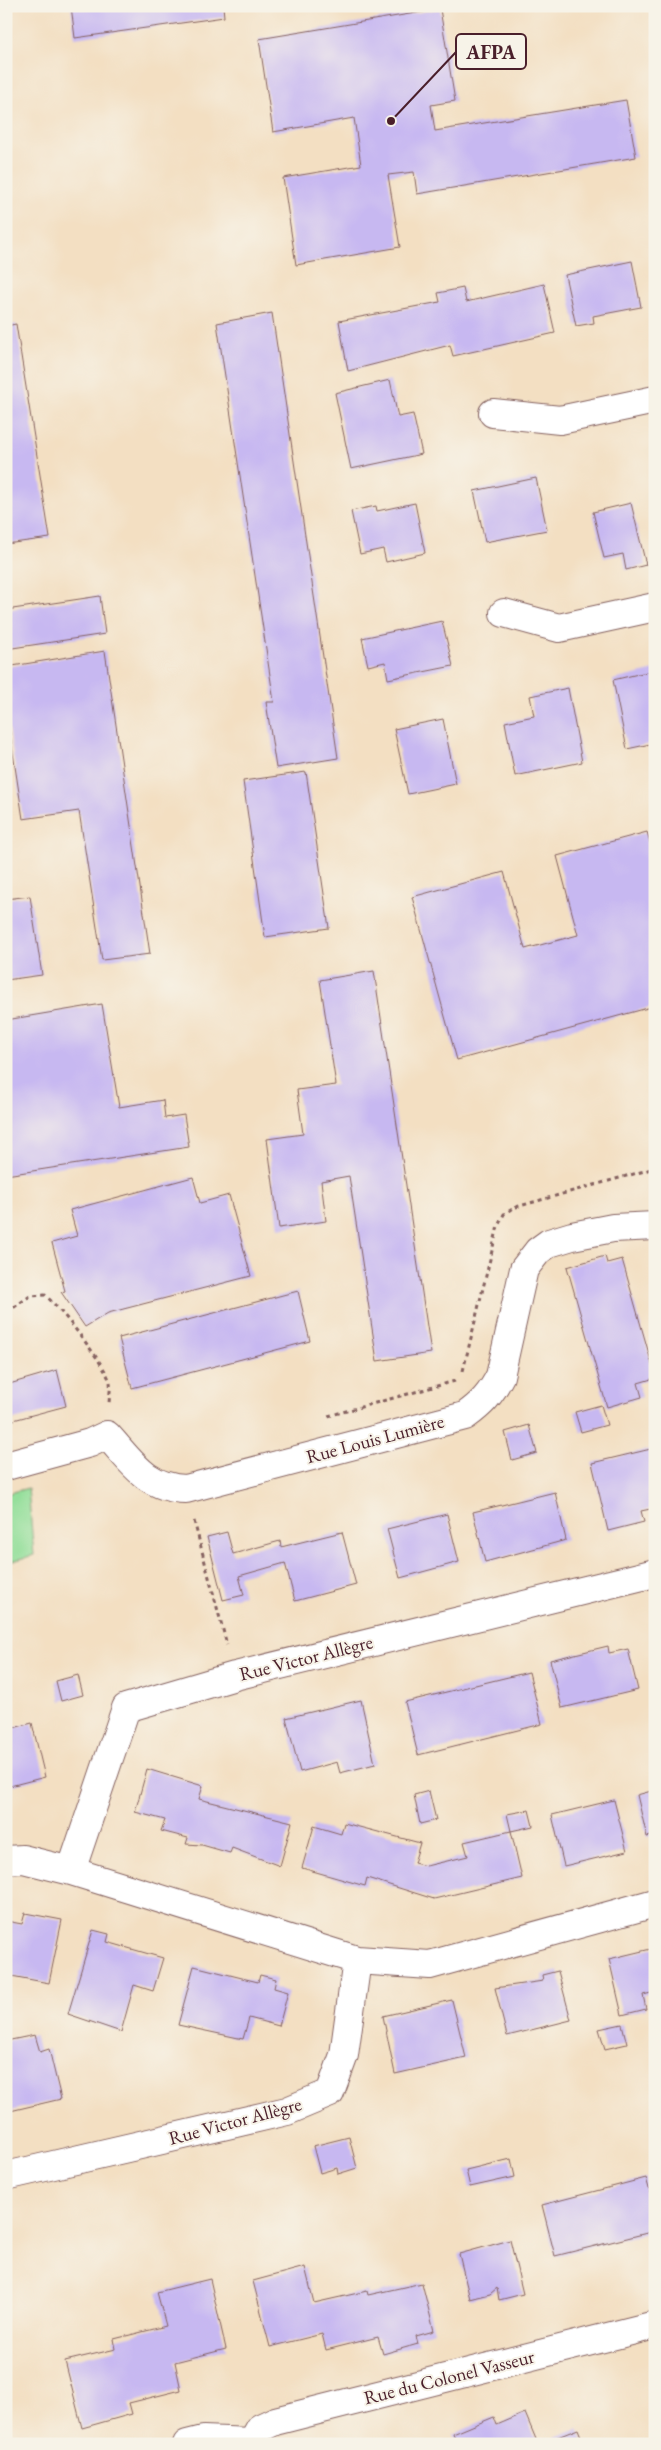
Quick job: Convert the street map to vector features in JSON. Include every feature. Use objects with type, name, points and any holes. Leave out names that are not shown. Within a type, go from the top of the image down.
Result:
[{"type":"street","points":[[493,413],[560,420],[655,400]]},
{"type":"street","points":[[504,613],[559,628],[655,607]]},
{"type":"street","name":"Rue Louis Lumière","points":[[107,1434],[144,1476],[164,1486],[186,1489],[465,1416],[481,1405],[492,1392],[500,1376],[524,1269],[538,1251],[549,1243],[572,1236],[614,1228],[655,1226]]},
{"type":"street","points":[[6,1466],[90,1443],[107,1434]]},
{"type":"street","name":"Rue Victor Allègre","points":[[71,1871],[126,1708],[235,1676],[655,1573]]},
{"type":"street","points":[[6,1860],[23,1859],[71,1871],[357,1960],[430,1965],[655,1903]]},
{"type":"street","name":"Rue Victor Allègre","points":[[6,2176],[287,2111],[330,2093],[344,2055],[357,1960]]},
{"type":"street","name":"Rue du Colonel Vasseur","points":[[187,2444],[203,2440],[251,2443],[260,2428],[275,2421],[655,2325]]},
{"type":"path","points":[[320,1418],[454,1382],[462,1376],[498,1226],[504,1214],[516,1207],[655,1168]]},
{"type":"path","points":[[6,1308],[13,1308],[30,1296],[45,1295],[56,1304],[96,1358],[110,1382],[107,1434]]},
{"type":"path","points":[[186,1489],[235,1676]]},
{"type":"green space","points":[[28,1488],[34,1555],[6,1563],[6,1494]]},
{"type":"building","points":[[71,6],[223,6],[224,17],[75,38]]},
{"type":"building","points":[[440,9],[455,101],[431,105],[435,131],[626,100],[636,157],[417,194],[414,172],[388,175],[400,247],[296,265],[283,178],[361,165],[354,118],[273,132],[259,39]]},
{"type":"building","points":[[6,33],[10,50],[6,50]]},
{"type":"building","points":[[632,261],[641,307],[593,316],[594,323],[576,326],[565,275]]},
{"type":"building","points":[[544,284],[555,333],[453,356],[450,345],[348,371],[339,321],[440,302],[438,293],[463,288],[466,302]]},
{"type":"building","points":[[272,313],[338,758],[276,768],[266,702],[274,702],[217,323]]},
{"type":"building","points":[[16,324],[50,538],[6,544],[6,326]]},
{"type":"building","points":[[390,380],[398,417],[413,414],[422,454],[351,469],[335,393]]},
{"type":"building","points":[[536,478],[547,530],[485,542],[474,491]]},
{"type":"building","points":[[415,503],[425,553],[386,562],[383,549],[360,554],[351,511],[376,506],[377,511]]},
{"type":"building","points":[[631,503],[646,565],[626,570],[623,554],[604,558],[593,512]]},
{"type":"building","points":[[100,596],[105,634],[6,649],[6,610]]},
{"type":"building","points":[[442,621],[453,666],[388,679],[385,662],[368,666],[362,638]]},
{"type":"building","points":[[105,651],[150,954],[102,960],[79,811],[23,819],[6,707],[6,667]]},
{"type":"building","points":[[655,670],[655,743],[627,749],[613,680]]},
{"type":"building","points":[[568,688],[582,762],[515,776],[505,722],[534,716],[530,696]]},
{"type":"building","points":[[443,719],[456,784],[408,794],[394,729]]},
{"type":"building","points":[[306,772],[329,928],[265,937],[243,781]]},
{"type":"building","points":[[647,832],[655,859],[655,1006],[457,1060],[412,897],[504,872],[525,949],[578,935],[557,856]]},
{"type":"building","points":[[30,896],[42,975],[6,980],[6,899]]},
{"type":"building","points":[[374,971],[431,1353],[377,1361],[349,1176],[321,1181],[326,1221],[279,1228],[267,1139],[303,1134],[297,1090],[336,1085],[320,980]]},
{"type":"building","points":[[102,1004],[119,1107],[163,1100],[165,1118],[184,1115],[189,1147],[6,1175],[6,1020]]},
{"type":"building","points":[[193,1177],[200,1203],[229,1195],[251,1276],[108,1313],[85,1327],[61,1292],[65,1291],[52,1243],[77,1236],[70,1210]]},
{"type":"building","points":[[605,1256],[607,1263],[622,1259],[655,1375],[655,1378],[638,1383],[642,1397],[607,1407],[567,1267]]},
{"type":"building","points":[[298,1291],[310,1341],[132,1388],[119,1338]]},
{"type":"building","points":[[57,1370],[66,1406],[6,1422],[6,1385]]},
{"type":"building","points":[[601,1405],[607,1425],[581,1432],[575,1412]]},
{"type":"building","points":[[529,1425],[537,1453],[512,1460],[505,1432]]},
{"type":"building","points":[[655,1448],[655,1508],[641,1511],[644,1522],[608,1531],[592,1463]]},
{"type":"building","points":[[555,1492],[566,1540],[485,1562],[473,1512]]},
{"type":"building","points":[[447,1514],[459,1562],[400,1578],[387,1529]]},
{"type":"building","points":[[227,1532],[233,1554],[280,1541],[281,1547],[342,1532],[356,1585],[295,1601],[285,1563],[239,1576],[244,1595],[223,1600],[207,1537]]},
{"type":"building","points":[[608,1646],[609,1653],[628,1649],[638,1690],[562,1708],[550,1660]]},
{"type":"building","points":[[529,1672],[542,1724],[418,1755],[405,1702]]},
{"type":"building","points":[[78,1675],[83,1695],[61,1701],[56,1681]]},
{"type":"building","points":[[361,1700],[375,1764],[340,1773],[337,1762],[300,1772],[286,1718]]},
{"type":"building","points":[[32,1723],[45,1777],[6,1787],[6,1730]]},
{"type":"building","points":[[147,1769],[203,1786],[199,1799],[292,1822],[280,1866],[232,1848],[230,1853],[202,1845],[186,1844],[188,1838],[161,1831],[165,1820],[135,1812]]},
{"type":"building","points":[[655,1790],[655,1835],[647,1837],[637,1795]]},
{"type":"building","points":[[429,1791],[436,1820],[420,1824],[414,1795]]},
{"type":"building","points":[[614,1800],[627,1851],[564,1866],[552,1815]]},
{"type":"building","points":[[529,1810],[533,1826],[511,1831],[507,1814]]},
{"type":"building","points":[[344,1823],[420,1843],[414,1863],[426,1866],[468,1856],[464,1842],[511,1831],[522,1878],[434,1899],[367,1878],[365,1886],[302,1868],[314,1826],[341,1834]]},
{"type":"building","points":[[25,1913],[62,1920],[49,1983],[6,1975],[6,1921],[22,1924]]},
{"type":"building","points":[[93,1930],[109,1934],[107,1942],[163,1958],[153,1991],[134,1985],[121,2032],[68,2014]]},
{"type":"building","points":[[655,1948],[655,1992],[643,1995],[646,2009],[622,2015],[609,1959]]},
{"type":"building","points":[[194,1966],[258,1982],[260,1975],[276,1979],[274,1988],[288,1992],[279,2026],[249,2018],[243,2039],[178,2025]]},
{"type":"building","points":[[558,1971],[571,2020],[507,2036],[495,1988],[543,1981],[542,1975]]},
{"type":"building","points":[[452,2000],[466,2058],[395,2074],[383,2016]]},
{"type":"building","points":[[622,2024],[627,2044],[605,2049],[599,2029]]},
{"type":"building","points":[[35,2035],[40,2052],[49,2049],[61,2099],[6,2112],[6,2041]]},
{"type":"building","points":[[349,2137],[357,2168],[338,2174],[337,2168],[320,2173],[313,2146]]},
{"type":"building","points":[[511,2159],[515,2177],[470,2187],[466,2170]]},
{"type":"building","points":[[646,2178],[655,2210],[655,2231],[555,2256],[542,2205]]},
{"type":"building","points":[[510,2240],[523,2294],[499,2300],[497,2288],[490,2294],[470,2299],[459,2254]]},
{"type":"building","points":[[305,2267],[314,2303],[367,2291],[368,2295],[422,2283],[434,2331],[416,2336],[418,2344],[383,2354],[378,2337],[326,2350],[322,2334],[270,2347],[253,2281]]},
{"type":"building","points":[[210,2279],[226,2349],[175,2362],[181,2390],[129,2403],[132,2414],[82,2428],[65,2361],[116,2349],[114,2339],[166,2326],[157,2292]]},
{"type":"building","points":[[525,2413],[538,2444],[457,2444],[453,2434],[494,2417],[497,2425]]},
{"type":"building","points":[[578,2429],[584,2444],[540,2444]]},
{"type":"place","name":"AFPA","points":[[391,121]]}]
